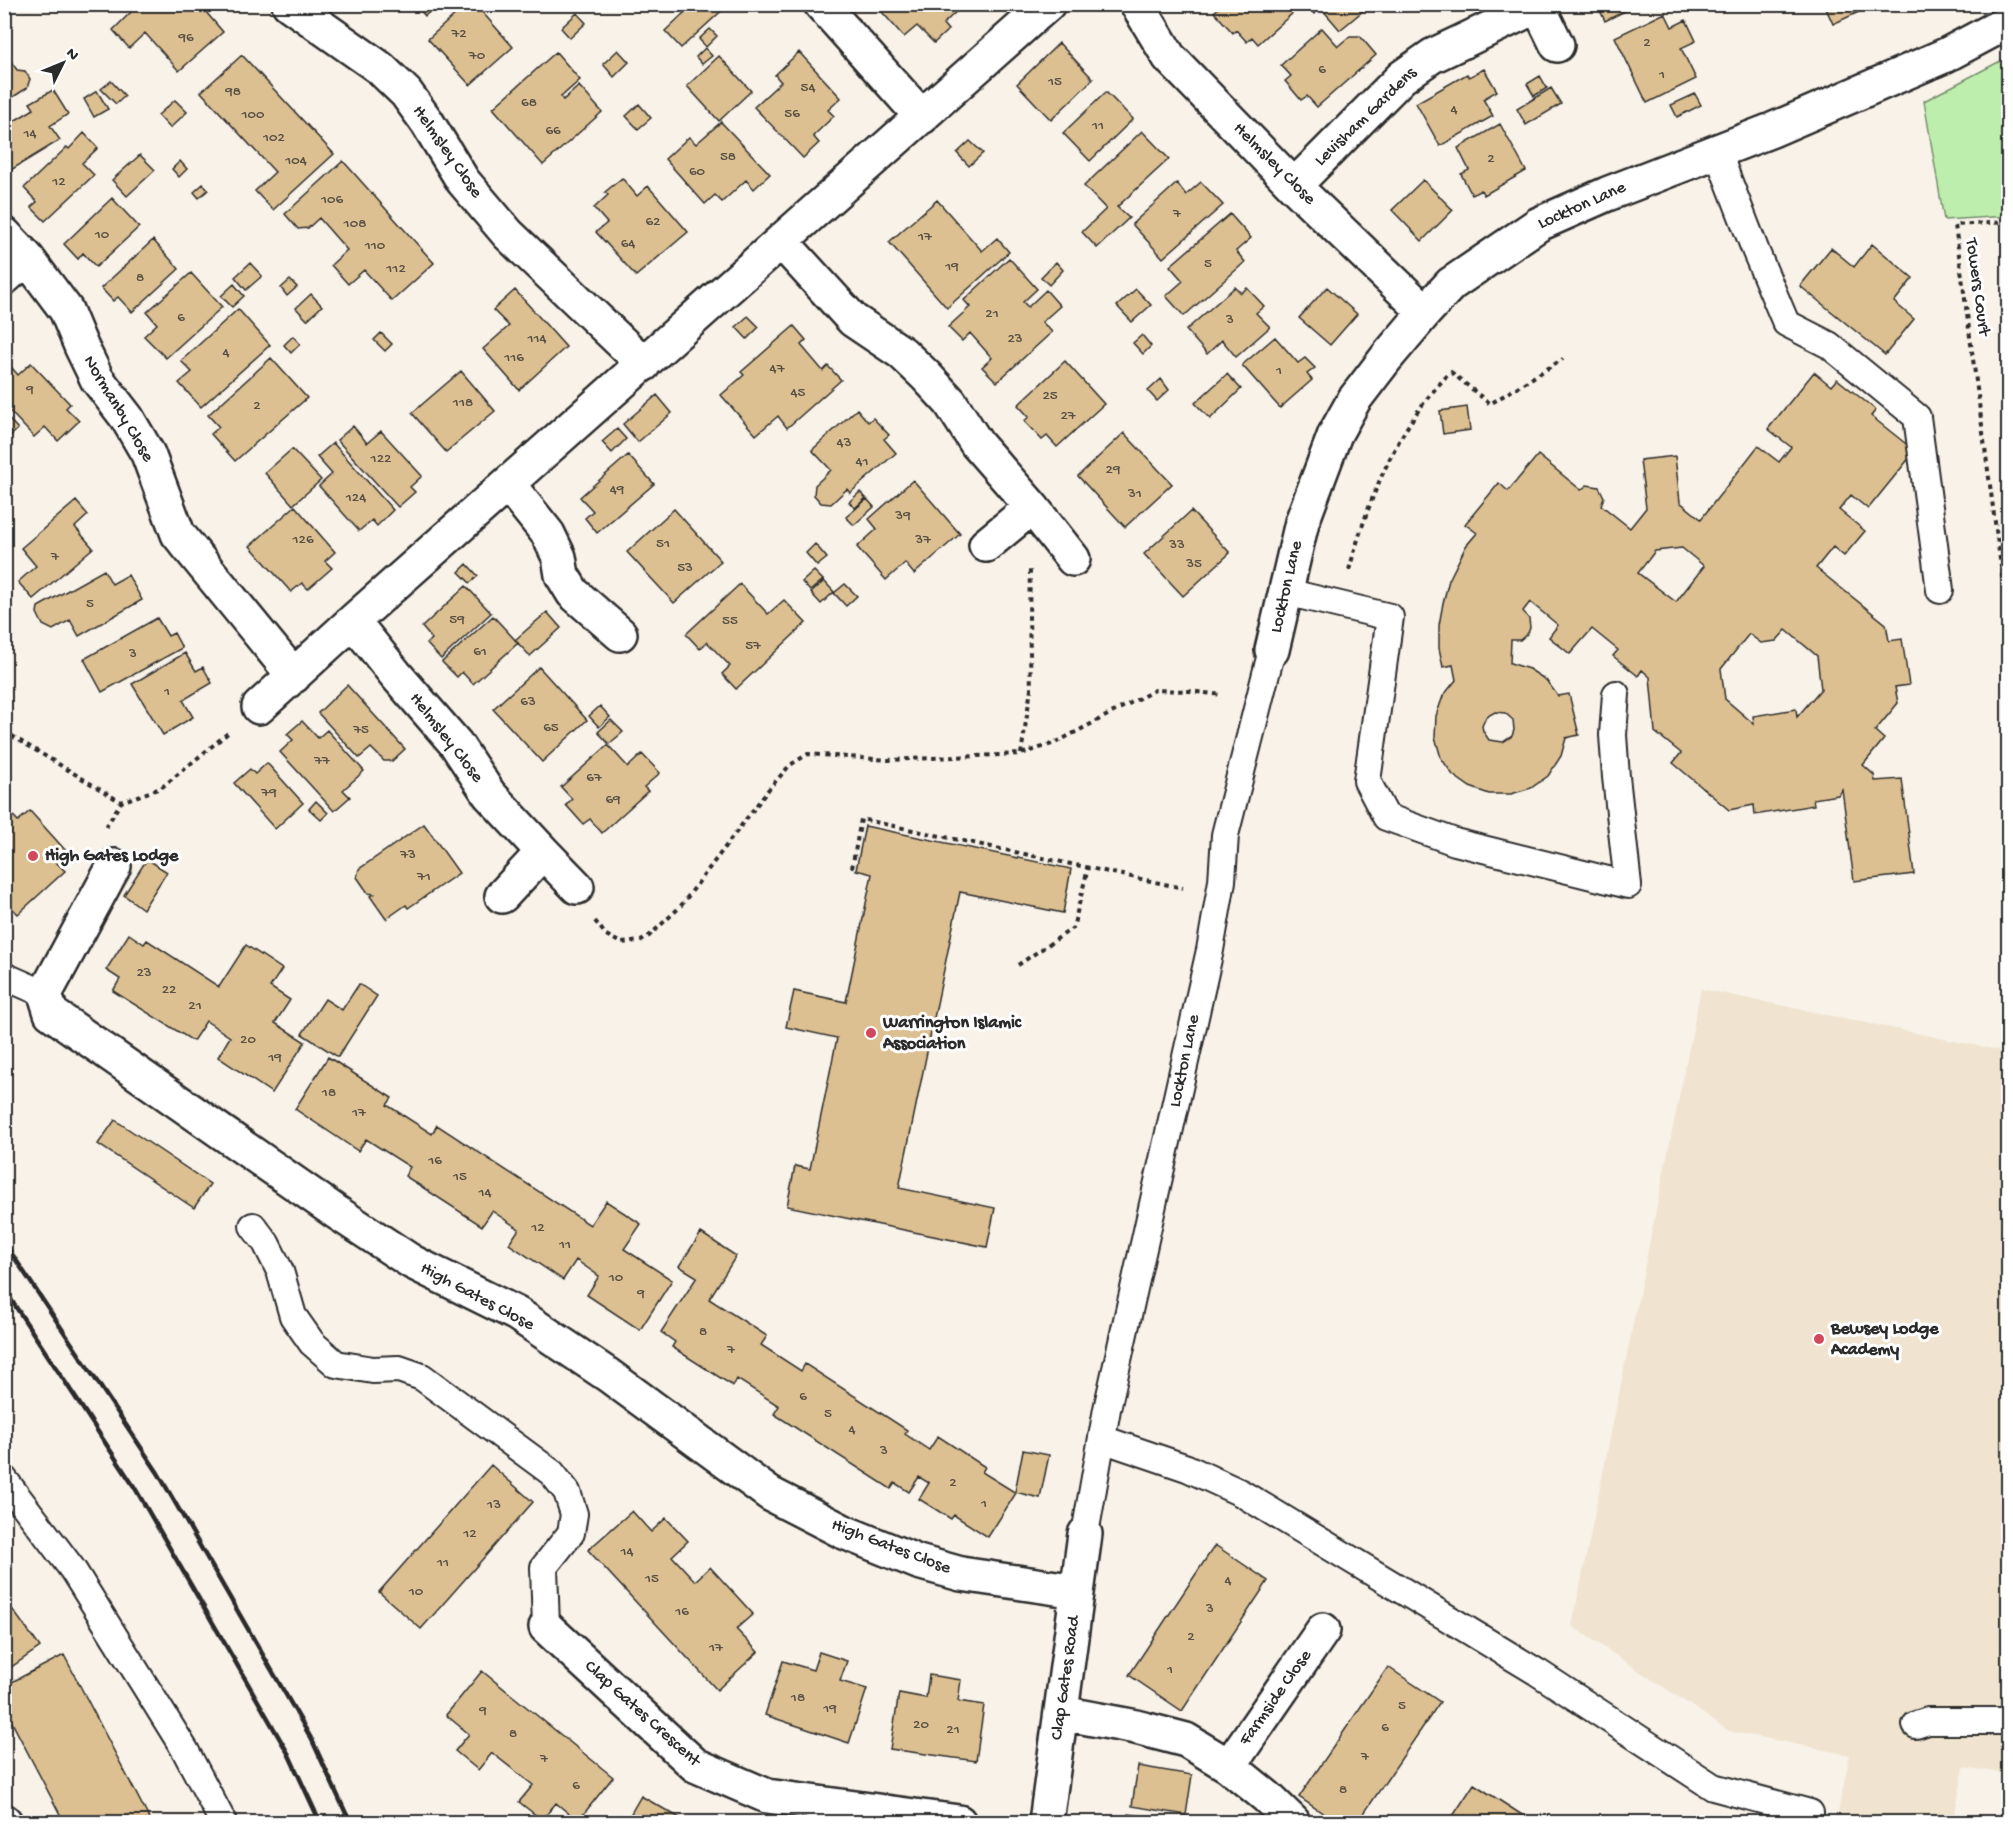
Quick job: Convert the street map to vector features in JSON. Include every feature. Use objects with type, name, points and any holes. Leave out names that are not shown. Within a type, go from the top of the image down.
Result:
[{"type":"street","name":"Helmsley Close","points":[[289,4],[380,68],[406,93],[427,122],[463,181],[508,234],[644,364]]},
{"type":"street","points":[[821,4],[922,117]]},
{"type":"street","points":[[259,707],[1048,4]]},
{"type":"street","name":"Helmsley Close","points":[[1137,4],[1169,57],[1294,186],[1425,312]]},
{"type":"street","name":"Levisham Gardens","points":[[1294,186],[1402,77],[1432,56],[1537,5],[1557,45]]},
{"type":"street","name":"Lockton Lane","points":[[1272,650],[1302,522],[1335,434],[1354,400],[1387,357],[1451,284],[1539,224],[1607,194],[1772,130],[1947,55],[2008,22]]},
{"type":"street","name":"Normanby Close","points":[[4,234],[16,268],[66,310],[98,379],[127,418],[148,454],[178,534],[294,676]]},
{"type":"street","points":[[781,241],[853,320],[902,353],[950,402],[977,444],[1032,507],[1073,559]]},
{"type":"street","points":[[508,484],[548,534],[559,557],[562,575],[573,593],[620,634]]},
{"type":"street","points":[[986,545],[1032,507]]},
{"type":"street","name":"Helmsley Close","points":[[353,621],[456,744],[489,794],[577,887]]},
{"type":"street","points":[[502,896],[543,852]]},
{"type":"street","points":[[45,994],[114,866]]},
{"type":"street","name":"High Gates Close","points":[[45,994],[51,1013],[336,1212],[412,1262],[516,1314],[608,1375],[770,1494],[844,1532],[918,1562],[961,1574],[1077,1591]]},
{"type":"street","name":"Clap Gates Road","points":[[1046,1822],[1085,1534]]},
{"type":"street","name":"Clap Gates Crescent","points":[[546,1627],[695,1765],[767,1796],[959,1822]]},
{"type":"street","name":"Farmside Close","points":[[1229,1766],[1323,1630]]},
{"type":"street","name":"Farmside Close","points":[[1062,1713],[1136,1727],[1186,1740],[1229,1766],[1293,1822]]},
{"type":"lane","points":[[1717,151],[1786,323],[1829,345],[1917,417],[1940,590]]},
{"type":"lane","points":[[1286,592],[1390,617],[1367,781],[1386,817],[1455,842],[1628,885],[1613,735],[1616,694]]},
{"type":"lane","name":"Lockton Lane","points":[[1085,1534],[1107,1409],[1210,950],[1220,896],[1225,835],[1272,650]]},
{"type":"lane","points":[[4,976],[45,994]]},
{"type":"lane","points":[[252,1226],[266,1243],[280,1271],[293,1316],[312,1343],[336,1364],[373,1370],[399,1369],[422,1377],[552,1473],[567,1492],[574,1514],[571,1533],[544,1567],[546,1627]]},
{"type":"lane","points":[[1102,1439],[1187,1468],[1241,1493],[1537,1672],[1713,1787],[1810,1813]]},
{"type":"lane","points":[[4,1479],[73,1570],[185,1750],[223,1822]]},
{"type":"lane","points":[[1916,1725],[1928,1721],[2008,1721]]},
{"type":"path","name":"Towers Court","points":[[2008,222],[1955,225],[2008,619]]},
{"type":"path","points":[[1346,580],[1358,538],[1381,475],[1411,421],[1439,384],[1451,372],[1490,404],[1563,359]]},
{"type":"path","points":[[1021,754],[1031,689],[1029,618],[1032,507]]},
{"type":"path","points":[[577,887],[582,906],[606,935],[621,943],[641,941],[662,926],[680,907],[768,790],[790,765],[803,756],[816,754],[888,760],[1021,754],[1055,743],[1155,690],[1189,691],[1260,701]]},
{"type":"path","points":[[4,731],[122,802],[161,788],[259,707]]},
{"type":"path","points":[[852,868],[861,819],[1220,896]]},
{"type":"path","points":[[1018,965],[1072,928],[1088,868]]},
{"type":"shaded area","name":"Bewsey Lodge Academy","points":[[1701,989],[2008,1052],[2008,1774],[1964,1767],[1953,1822],[1836,1822],[1850,1755],[1729,1731],[1572,1626]]},
{"type":"green space","points":[[2008,57],[2008,216],[1944,220],[1924,101]]},
{"type":"building","points":[[139,4],[199,4],[223,32],[179,71],[145,33],[129,48],[113,30]]},
{"type":"building","points":[[415,4],[438,4],[425,16]]},
{"type":"building","points":[[467,4],[475,4],[513,47],[470,85],[428,39]]},
{"type":"building","points":[[677,4],[729,4],[681,48],[665,31],[684,13]]},
{"type":"building","points":[[875,4],[952,4],[958,10],[943,24],[948,30],[934,43],[917,26],[904,37]]},
{"type":"building","points":[[1223,4],[1303,4],[1258,44],[1252,37],[1247,42],[1236,30],[1233,33],[1214,12]]},
{"type":"building","points":[[1306,4],[1326,4],[1314,14]]},
{"type":"building","points":[[1327,4],[1371,4],[1340,30],[1322,9]]},
{"type":"building","points":[[1597,4],[1639,4],[1605,21]]},
{"type":"building","points":[[1824,4],[1874,4],[1874,5],[1833,24]]},
{"type":"building","points":[[577,13],[586,23],[570,38],[561,28]]},
{"type":"building","points":[[1665,13],[1672,27],[1686,20],[1696,41],[1681,48],[1696,79],[1647,103],[1615,37]]},
{"type":"building","points":[[1322,28],[1338,46],[1350,36],[1360,36],[1376,55],[1317,107],[1307,96],[1301,100],[1285,81],[1291,76],[1281,65]]},
{"type":"building","points":[[710,29],[717,36],[706,47],[699,39]]},
{"type":"building","points":[[1059,43],[1093,79],[1051,120],[1017,84]]},
{"type":"building","points":[[705,48],[712,56],[702,64],[696,57]]},
{"type":"building","points":[[618,50],[629,62],[614,77],[603,64]]},
{"type":"building","points":[[4,51],[17,70],[25,71],[30,79],[27,88],[4,103]]},
{"type":"building","points":[[556,52],[580,80],[561,97],[563,100],[579,86],[602,112],[543,165],[493,108]]},
{"type":"building","points":[[799,52],[841,98],[828,110],[834,116],[813,136],[819,143],[803,158],[754,107],[781,82],[775,75]]},
{"type":"building","points":[[242,55],[334,154],[273,210],[255,191],[275,172],[201,92]]},
{"type":"building","points":[[719,56],[751,91],[719,121],[687,86]]},
{"type":"building","points":[[1484,69],[1497,91],[1483,99],[1493,116],[1440,146],[1416,103],[1467,74],[1469,77]]},
{"type":"building","points":[[1540,76],[1547,88],[1534,96],[1527,84]]},
{"type":"building","points":[[111,81],[125,96],[116,104],[101,89]]},
{"type":"building","points":[[1551,88],[1561,104],[1526,125],[1517,109]]},
{"type":"building","points":[[53,90],[68,114],[50,126],[60,140],[6,173],[4,127],[34,109],[30,103]]},
{"type":"building","points":[[97,91],[108,109],[94,117],[84,99]]},
{"type":"building","points":[[1106,92],[1133,119],[1090,161],[1063,133]]},
{"type":"building","points":[[1695,94],[1701,105],[1677,117],[1671,105]]},
{"type":"building","points":[[175,100],[187,112],[170,128],[158,115]]},
{"type":"building","points":[[639,104],[651,118],[638,129],[626,116]]},
{"type":"building","points":[[721,122],[770,174],[754,189],[746,180],[722,202],[715,195],[705,204],[665,159],[689,137],[696,144]]},
{"type":"building","points":[[1500,124],[1526,171],[1484,195],[1481,190],[1472,195],[1461,174],[1469,170],[1458,148]]},
{"type":"building","points":[[1142,131],[1169,159],[1117,207],[1129,218],[1097,248],[1082,232],[1106,209],[1084,186]]},
{"type":"building","points":[[84,133],[98,148],[82,163],[94,175],[45,221],[31,207],[37,202],[24,188]]},
{"type":"building","points":[[970,141],[983,153],[969,166],[957,153]]},
{"type":"building","points":[[140,155],[155,170],[127,196],[112,180]]},
{"type":"building","points":[[180,161],[187,169],[179,177],[172,169]]},
{"type":"building","points":[[343,161],[434,263],[392,301],[364,270],[348,284],[331,265],[347,250],[319,218],[308,228],[298,229],[285,214]]},
{"type":"building","points":[[622,178],[637,196],[648,186],[688,232],[636,276],[596,232],[607,223],[594,208],[608,195],[605,192]]},
{"type":"building","points":[[1423,180],[1453,210],[1422,241],[1392,210]]},
{"type":"building","points":[[1201,182],[1223,205],[1163,258],[1132,224],[1177,183],[1186,195]]},
{"type":"building","points":[[203,184],[208,190],[199,198],[194,192]]},
{"type":"building","points":[[112,198],[139,227],[96,267],[83,253],[78,259],[64,244]]},
{"type":"building","points":[[937,200],[982,251],[997,238],[1009,252],[947,308],[889,242]]},
{"type":"building","points":[[1230,214],[1251,238],[1236,251],[1245,262],[1184,316],[1166,296],[1183,281],[1170,266]]},
{"type":"building","points":[[153,240],[179,269],[132,312],[118,297],[113,301],[101,288]]},
{"type":"building","points":[[1872,244],[1913,278],[1894,302],[1914,319],[1885,355],[1800,286],[1831,248],[1854,267]]},
{"type":"building","points":[[1009,258],[1037,289],[1023,302],[1028,307],[1046,290],[1060,306],[1042,322],[1052,332],[997,382],[982,367],[992,358],[970,333],[962,341],[948,327],[970,307],[964,300]]},
{"type":"building","points":[[1056,262],[1063,270],[1049,285],[1041,277]]},
{"type":"building","points":[[250,263],[262,276],[246,290],[235,277]]},
{"type":"building","points":[[191,273],[222,307],[166,358],[144,336],[157,324],[147,312]]},
{"type":"building","points":[[290,280],[297,287],[287,296],[281,288]]},
{"type":"building","points":[[234,284],[244,296],[232,307],[221,296]]},
{"type":"building","points":[[1235,287],[1241,293],[1247,288],[1264,306],[1256,313],[1270,327],[1236,357],[1222,340],[1207,354],[1186,330]]},
{"type":"building","points":[[1327,287],[1357,314],[1330,345],[1299,318]]},
{"type":"building","points":[[1136,289],[1151,305],[1132,322],[1117,306]]},
{"type":"building","points":[[515,290],[566,347],[519,390],[483,349],[509,326],[493,310]]},
{"type":"building","points":[[311,294],[322,306],[307,320],[296,308]]},
{"type":"building","points":[[238,309],[270,345],[201,407],[179,383],[192,372],[181,361]]},
{"type":"building","points":[[748,316],[759,327],[747,339],[736,327]]},
{"type":"building","points":[[794,326],[806,340],[801,345],[823,371],[828,366],[841,380],[787,428],[778,416],[756,435],[721,395],[744,375],[741,372]]},
{"type":"building","points":[[381,333],[392,344],[385,351],[374,340]]},
{"type":"building","points":[[1142,335],[1151,346],[1143,354],[1133,343]]},
{"type":"building","points":[[293,336],[300,344],[291,353],[284,345]]},
{"type":"building","points":[[1275,337],[1298,363],[1305,358],[1315,368],[1307,374],[1312,380],[1280,408],[1242,365]]},
{"type":"building","points":[[271,358],[307,398],[235,461],[211,434],[219,427],[208,415]]},
{"type":"building","points":[[6,361],[18,375],[31,363],[70,404],[66,408],[79,421],[58,441],[45,427],[34,437],[4,405]]},
{"type":"building","points":[[1065,361],[1104,404],[1057,447],[1047,436],[1042,440],[1024,421],[1029,417],[1018,405]]},
{"type":"building","points":[[461,371],[495,411],[446,452],[412,413]]},
{"type":"building","points":[[1814,372],[1831,386],[1837,379],[1876,410],[1871,416],[1915,451],[1868,509],[1851,495],[1839,510],[1865,531],[1844,556],[1833,547],[1816,568],[1886,624],[1889,641],[1902,639],[1909,685],[1895,687],[1898,703],[1875,731],[1884,739],[1863,765],[1874,775],[1875,781],[1902,779],[1914,874],[1854,881],[1842,789],[1838,795],[1813,799],[1814,805],[1755,815],[1754,805],[1729,810],[1673,763],[1681,753],[1655,732],[1650,677],[1642,670],[1638,676],[1613,656],[1618,650],[1592,629],[1570,654],[1549,637],[1558,625],[1530,602],[1523,611],[1529,619],[1530,628],[1520,640],[1511,640],[1510,663],[1529,669],[1546,680],[1558,696],[1569,694],[1579,735],[1566,738],[1561,756],[1548,776],[1531,788],[1511,794],[1489,794],[1470,787],[1453,775],[1441,758],[1435,737],[1436,716],[1443,696],[1456,680],[1453,665],[1443,667],[1439,648],[1439,625],[1443,603],[1449,580],[1466,546],[1477,533],[1465,524],[1499,483],[1508,491],[1538,455],[1581,490],[1587,485],[1599,487],[1604,497],[1601,505],[1630,528],[1646,508],[1640,460],[1675,456],[1680,502],[1701,519],[1758,446],[1779,462],[1791,447],[1768,429]],"holes":[[[1682,548],[1704,566],[1676,602],[1638,573],[1655,551]],[[1786,630],[1817,656],[1821,689],[1797,717],[1796,709],[1753,716],[1754,724],[1725,699],[1721,669],[1749,634],[1761,643],[1776,641]],[[1495,712],[1505,713],[1513,720],[1512,736],[1503,742],[1489,740],[1482,726],[1486,717]]]},
{"type":"building","points":[[1227,374],[1241,389],[1210,419],[1195,403]]},
{"type":"building","points":[[1161,379],[1169,390],[1157,401],[1148,391]]},
{"type":"building","points":[[657,395],[672,413],[638,442],[623,424]]},
{"type":"building","points":[[1467,407],[1470,430],[1443,434],[1440,411]]},
{"type":"building","points":[[857,409],[868,422],[873,418],[889,435],[884,439],[896,453],[850,493],[847,489],[831,504],[821,503],[814,495],[815,485],[831,470],[812,450]]},
{"type":"building","points":[[4,414],[18,429],[4,442]]},
{"type":"building","points":[[353,426],[367,443],[381,431],[422,476],[410,487],[415,492],[398,507],[337,440]]},
{"type":"building","points":[[617,429],[626,439],[612,453],[602,442]]},
{"type":"building","points":[[1124,433],[1172,484],[1125,527],[1078,476]]},
{"type":"building","points":[[333,443],[393,510],[377,526],[372,520],[359,531],[319,486],[332,474],[317,457]]},
{"type":"building","points":[[292,449],[321,480],[293,505],[265,473]]},
{"type":"building","points":[[628,455],[654,484],[597,533],[585,518],[593,511],[580,497]]},
{"type":"building","points":[[913,480],[960,534],[914,574],[905,563],[886,580],[857,547],[877,529],[869,519]]},
{"type":"building","points":[[860,492],[866,498],[855,508],[849,502]]},
{"type":"building","points":[[867,499],[874,507],[854,525],[846,517]]},
{"type":"building","points":[[76,501],[88,515],[75,527],[93,548],[33,599],[18,582],[36,566],[21,548]]},
{"type":"building","points":[[295,506],[335,552],[325,561],[332,568],[308,589],[302,583],[291,592],[250,546]]},
{"type":"building","points":[[674,509],[721,561],[674,603],[627,552]]},
{"type":"building","points":[[1191,511],[1230,553],[1183,596],[1144,554]]},
{"type":"building","points":[[815,544],[827,558],[817,566],[806,553]]},
{"type":"building","points":[[467,564],[478,576],[470,583],[459,572]]},
{"type":"building","points":[[104,570],[112,584],[128,575],[142,600],[79,636],[70,620],[53,630],[43,625],[37,613],[38,607]]},
{"type":"building","points":[[814,571],[823,580],[810,591],[802,582]]},
{"type":"building","points":[[824,581],[834,592],[821,604],[811,593]]},
{"type":"building","points":[[740,584],[768,614],[784,600],[806,623],[736,689],[722,674],[730,666],[707,642],[700,649],[686,634]]},
{"type":"building","points":[[845,584],[857,596],[846,606],[834,593]]},
{"type":"building","points":[[466,586],[491,613],[441,659],[427,644],[432,639],[422,627]]},
{"type":"building","points":[[547,612],[561,628],[530,656],[515,640]]},
{"type":"building","points":[[493,616],[518,643],[473,684],[462,672],[457,677],[442,662]]},
{"type":"building","points":[[157,618],[168,636],[174,633],[182,648],[102,692],[84,659]]},
{"type":"building","points":[[185,653],[196,671],[203,667],[212,683],[183,700],[193,717],[163,735],[132,684]]},
{"type":"building","points":[[539,667],[587,720],[542,762],[493,709]]},
{"type":"building","points":[[347,685],[405,749],[392,761],[384,761],[371,748],[359,758],[318,713]]},
{"type":"building","points":[[600,706],[610,717],[599,727],[589,716]]},
{"type":"building","points":[[611,720],[623,732],[609,744],[598,732]]},
{"type":"building","points":[[302,721],[318,738],[327,730],[364,771],[343,790],[350,797],[334,811],[280,752],[293,740],[287,734]]},
{"type":"building","points":[[608,745],[628,767],[642,754],[660,773],[644,787],[648,791],[602,833],[590,819],[583,824],[566,805],[572,799],[561,787]]},
{"type":"building","points":[[267,763],[303,803],[275,829],[234,783],[250,769],[255,774]]},
{"type":"building","points":[[316,801],[328,813],[321,820],[309,809]]},
{"type":"building","name":"High Gates Lodge","points":[[4,806],[18,821],[30,811],[66,851],[55,861],[65,871],[18,914],[4,900]]},
{"type":"building","points":[[424,824],[459,873],[408,908],[406,905],[386,919],[370,896],[374,894],[368,893],[357,877],[359,869]]},
{"type":"building","name":"Warrington Islamic Association","points":[[865,826],[1071,869],[1063,913],[960,892],[899,1188],[995,1208],[987,1247],[787,1206],[795,1166],[810,1169],[837,1038],[786,1027],[794,991],[846,1002],[872,874],[856,870]]},
{"type":"building","points":[[147,859],[167,872],[143,909],[124,895]]},
{"type":"building","points":[[129,934],[144,944],[147,940],[219,987],[246,945],[282,969],[270,987],[290,1000],[275,1023],[305,1042],[272,1093],[218,1057],[230,1037],[206,1021],[193,1041],[113,991],[120,979],[106,970]]},
{"type":"building","points":[[359,984],[377,996],[338,1057],[302,1034],[325,999],[342,1010]]},
{"type":"building","points":[[328,1057],[392,1098],[387,1105],[432,1134],[437,1125],[590,1225],[606,1201],[641,1224],[624,1249],[672,1280],[640,1330],[587,1295],[599,1276],[576,1260],[563,1280],[509,1244],[519,1229],[492,1211],[482,1226],[405,1176],[410,1167],[366,1139],[358,1151],[295,1109]]},
{"type":"building","points":[[115,1120],[210,1184],[194,1208],[98,1144]]},
{"type":"building","points":[[701,1233],[736,1256],[709,1299],[767,1336],[761,1345],[801,1371],[805,1364],[907,1430],[905,1434],[929,1450],[938,1436],[985,1467],[982,1472],[1016,1493],[988,1537],[954,1515],[951,1519],[919,1499],[929,1483],[919,1477],[909,1492],[895,1483],[891,1489],[774,1414],[779,1406],[737,1379],[733,1386],[672,1347],[675,1342],[661,1332],[697,1277],[679,1266]]},
{"type":"building","points":[[1023,1450],[1049,1455],[1040,1498],[1015,1492]]},
{"type":"building","points":[[491,1465],[533,1502],[421,1629],[379,1592]]},
{"type":"building","points":[[632,1511],[651,1532],[666,1518],[688,1541],[672,1556],[695,1581],[710,1567],[753,1614],[736,1629],[758,1652],[717,1690],[588,1550]]},
{"type":"building","points":[[1215,1545],[1268,1581],[1182,1711],[1129,1675]]},
{"type":"building","points":[[4,1598],[40,1647],[4,1672]]},
{"type":"building","points":[[819,1652],[847,1661],[840,1681],[867,1689],[849,1743],[765,1715],[783,1661],[813,1670]]},
{"type":"building","points":[[64,1655],[151,1822],[64,1822],[4,1707],[4,1686]]},
{"type":"building","points":[[1388,1667],[1440,1702],[1358,1822],[1336,1822],[1299,1797]]},
{"type":"building","points":[[482,1671],[613,1777],[578,1821],[556,1803],[542,1820],[519,1802],[533,1785],[492,1753],[478,1770],[455,1751],[469,1734],[446,1715]]},
{"type":"building","points":[[929,1675],[961,1680],[958,1701],[984,1705],[976,1761],[890,1749],[899,1693],[926,1698]]},
{"type":"building","points":[[1138,1766],[1192,1775],[1186,1815],[1132,1806]]},
{"type":"building","points":[[1474,1784],[1533,1822],[1449,1822]]},
{"type":"building","points":[[641,1796],[687,1822],[626,1822]]},
{"type":"building","points":[[1128,1814],[1192,1822],[1127,1822]]},
{"type":"railway","points":[[4,1242],[158,1473],[312,1740],[350,1822]]},
{"type":"railway","points":[[4,1289],[135,1488],[288,1753],[320,1822]]},
{"type":"place","name":"High Gates Lodge","points":[[33,856]]},
{"type":"place","name":"Warrington Islamic Association","points":[[871,1033]]},
{"type":"place","name":"Bewsey Lodge Academy","points":[[1819,1339]]}]
